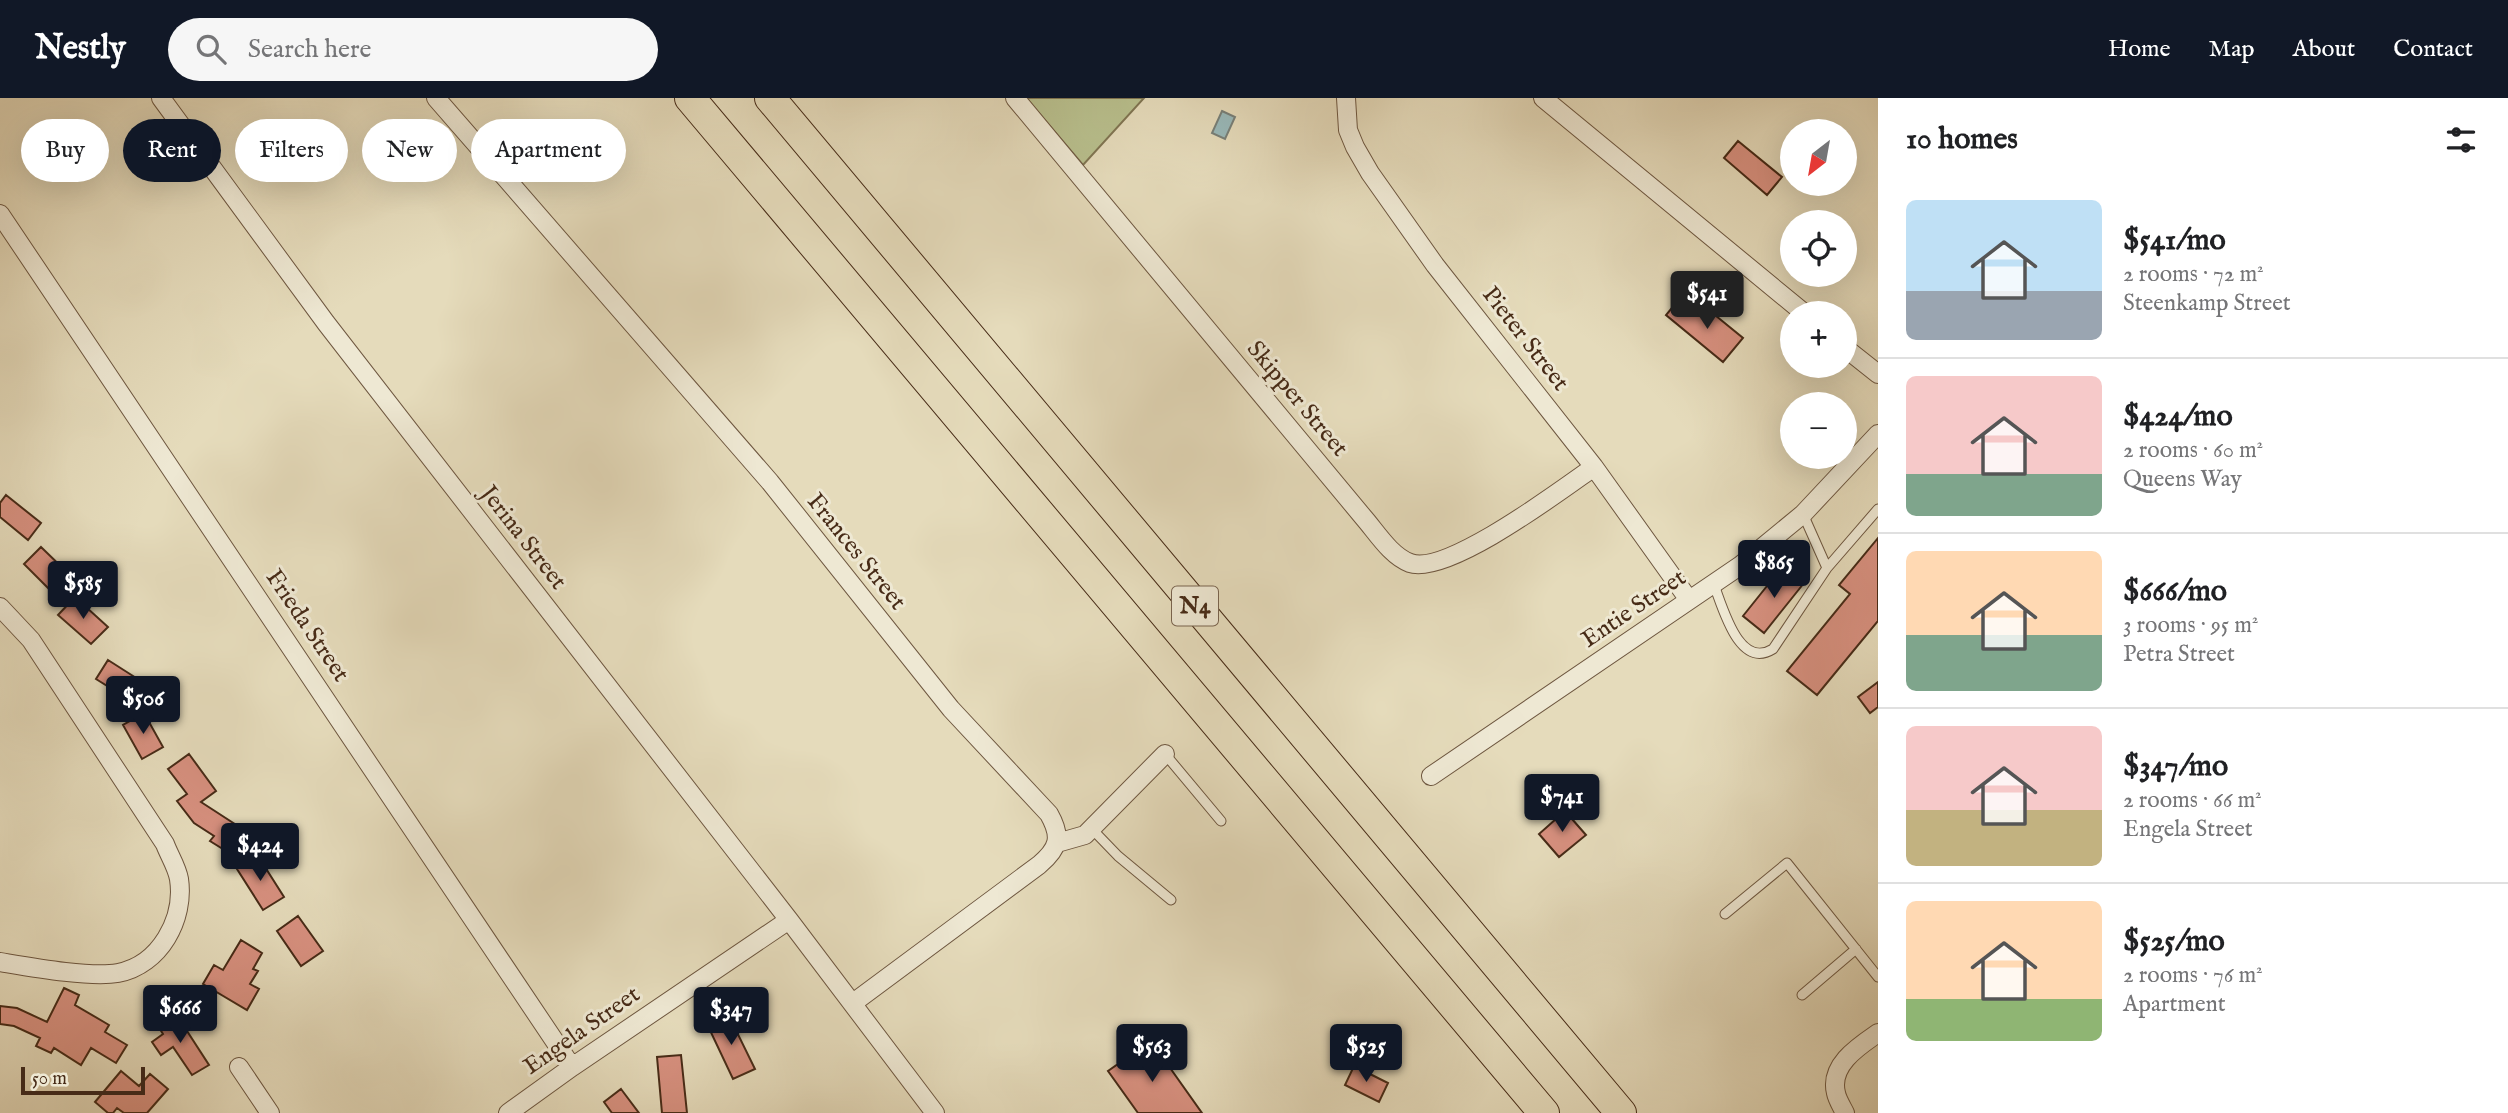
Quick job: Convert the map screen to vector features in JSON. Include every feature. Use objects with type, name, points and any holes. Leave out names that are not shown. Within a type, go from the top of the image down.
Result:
[{"type":"highway","name":"N4","points":[[690,98],[1544,1113]]},
{"type":"highway","name":"N4","points":[[770,98],[1621,1113]]},
{"type":"street","name":"Jerina Street","points":[[161,98],[326,323],[853,1003],[935,1113]]},
{"type":"street","name":"Frances Street","points":[[436,98],[769,482],[951,709],[1049,814],[1057,828],[1057,844]]},
{"type":"street","name":"Skipper Street","points":[[1015,98],[1364,518],[1396,554],[1408,562],[1420,565],[1434,562],[1493,535],[1594,467]]},
{"type":"street","name":"Pieter Street","points":[[1346,98],[1348,130],[1354,147],[1370,173],[1436,265],[1594,467],[1689,600]]},
{"type":"street","points":[[1543,98],[1789,301]]},
{"type":"street","name":"Frieda Street","points":[[0,214],[572,1067]]},
{"type":"street","points":[[1857,357],[1878,374]]},
{"type":"street","name":"Entie Street","points":[[1431,776],[1714,585],[1803,514],[1878,434]]},
{"type":"street","points":[[0,607],[30,640],[165,844],[179,876],[180,904],[172,927],[158,952],[138,966],[118,973],[94,973],[0,962]]},
{"type":"street","points":[[853,1003],[1039,866],[1051,855],[1057,844],[1081,838],[1165,754]]},
{"type":"street","name":"Engela Street","points":[[508,1113],[789,920]]},
{"type":"street","points":[[1845,1113],[1836,1093],[1836,1078],[1842,1063],[1878,1032]]},
{"type":"street","points":[[239,1067],[270,1113]]},
{"type":"lane","points":[[1714,585],[1732,629],[1746,649],[1755,655],[1765,654],[1773,649],[1827,568],[1878,509]]},
{"type":"lane","points":[[1803,514],[1827,568]]},
{"type":"lane","points":[[1165,754],[1221,821]]},
{"type":"lane","points":[[1091,828],[1118,856],[1171,900]]},
{"type":"lane","points":[[1725,914],[1787,863],[1878,977]]},
{"type":"lane","points":[[1802,995],[1856,949]]},
{"type":"green space","points":[[1026,98],[1144,98],[1083,165]]},
{"type":"water","points":[[1222,111],[1235,117],[1225,139],[1212,133]]},
{"type":"building","points":[[1738,141],[1780,175],[1780,179],[1767,195],[1724,158]]},
{"type":"building","points":[[1676,303],[1687,312],[1692,306],[1704,317],[1710,311],[1743,338],[1723,362],[1666,315]]},
{"type":"building","points":[[6,495],[41,523],[28,540],[0,517],[0,503]]},
{"type":"building","points":[[1878,538],[1878,621],[1817,695],[1787,671],[1850,594],[1839,585]]},
{"type":"building","points":[[41,547],[74,579],[57,597],[24,564]]},
{"type":"building","points":[[1783,566],[1804,583],[1764,633],[1743,616]]},
{"type":"building","points":[[75,597],[108,627],[91,644],[58,615]]},
{"type":"building","points":[[108,660],[144,683],[133,702],[96,679]]},
{"type":"building","points":[[1878,682],[1878,707],[1870,713],[1858,697]]},
{"type":"building","points":[[144,713],[163,747],[142,759],[123,725]]},
{"type":"building","points":[[189,754],[216,791],[201,802],[241,828],[226,851],[210,841],[214,836],[194,823],[177,801],[187,794],[168,769]]},
{"type":"building","points":[[1565,811],[1586,835],[1559,857],[1539,834]]},
{"type":"building","points":[[258,856],[284,897],[263,910],[237,869]]},
{"type":"building","points":[[298,916],[323,951],[301,966],[277,931]]},
{"type":"building","points":[[241,940],[262,953],[253,969],[258,971],[250,984],[259,989],[247,1010],[203,984],[214,965],[223,970]]},
{"type":"building","points":[[64,988],[79,995],[75,1005],[109,1025],[105,1032],[127,1045],[116,1063],[91,1048],[81,1065],[54,1048],[51,1053],[36,1046],[40,1038],[14,1026],[0,1024],[0,1006],[17,1008],[47,1022]]},
{"type":"building","points":[[176,1014],[209,1065],[192,1075],[173,1047],[161,1055],[152,1042],[163,1034],[158,1026]]},
{"type":"building","points":[[728,1014],[755,1069],[733,1079],[707,1024]]},
{"type":"building","points":[[1151,1041],[1202,1113],[1138,1113],[1108,1071]]},
{"type":"building","points":[[681,1055],[687,1113],[662,1113],[657,1057]]},
{"type":"building","points":[[1354,1066],[1388,1083],[1379,1102],[1345,1085]]},
{"type":"building","points":[[121,1071],[139,1086],[150,1074],[168,1089],[147,1113],[124,1113],[117,1108],[113,1113],[108,1113],[95,1102]]},
{"type":"building","points":[[621,1089],[639,1113],[612,1113],[604,1102]]}]
